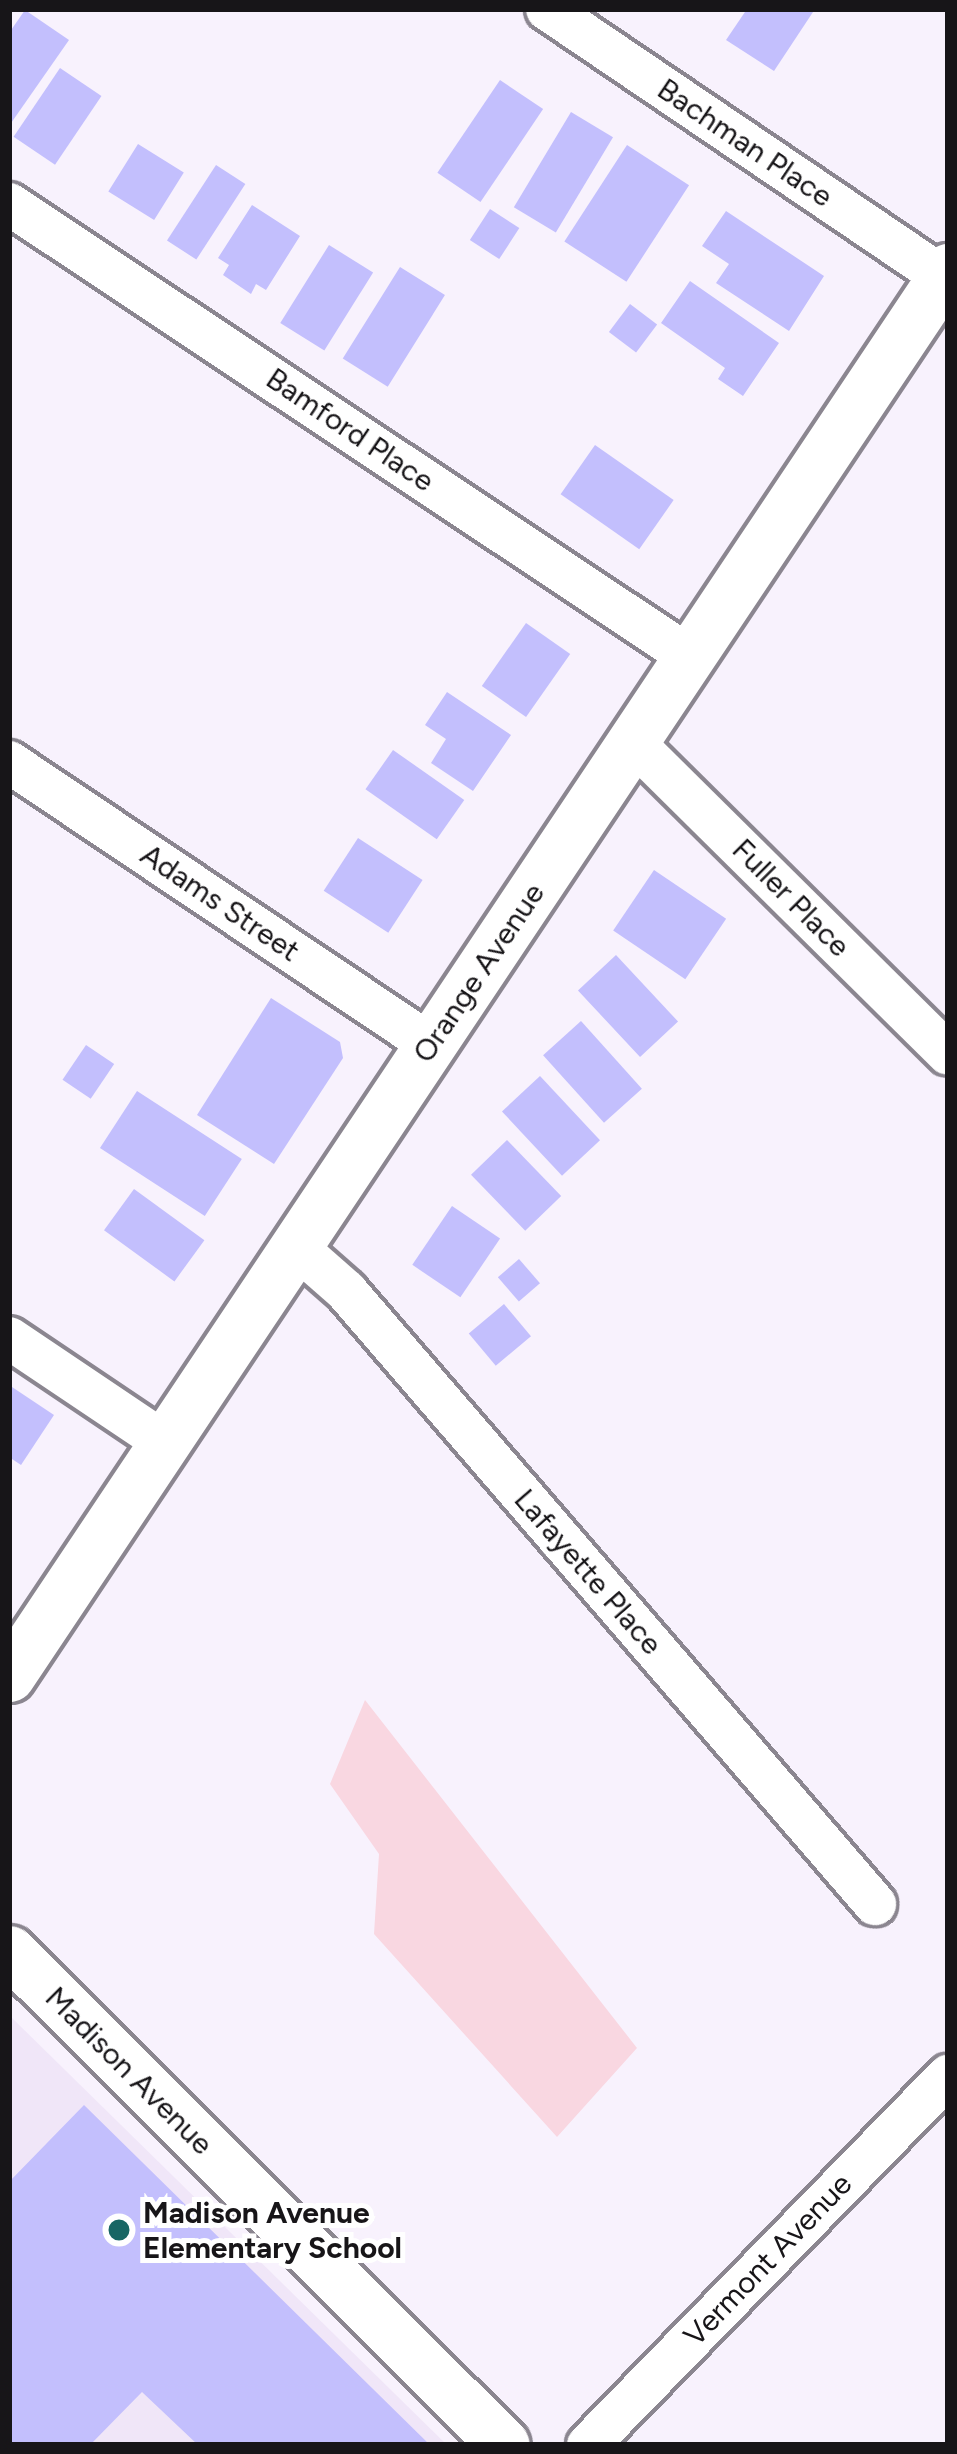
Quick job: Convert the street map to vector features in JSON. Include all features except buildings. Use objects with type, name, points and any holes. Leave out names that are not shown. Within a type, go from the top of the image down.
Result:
[{"type":"street","name":"Bachman Place","points":[[547,9],[946,273]]},
{"type":"street","name":"Bamford Place","points":[[9,204],[690,656]]},
{"type":"street","name":"Orange Avenue","points":[[9,1676],[946,273]]},
{"type":"street","name":"Fuller Place","points":[[633,742],[948,1054]]},
{"type":"street","name":"Adams Street","points":[[9,762],[431,1045]]},
{"type":"street","name":"Lafayette Place","points":[[296,1247],[346,1291],[875,1904]]},
{"type":"street","points":[[9,1337],[164,1443]]},
{"type":"street","name":"Madison Avenue","points":[[9,1951],[504,2445]]},
{"type":"street","name":"Vermont Avenue","points":[[588,2445],[948,2076]]},
{"type":"shaded area","points":[[365,1700],[637,2048],[557,2137],[374,1934],[379,1854],[330,1784]]},
{"type":"shaded area","name":"Madison Avenue Elementary School","points":[[9,2015],[447,2445],[9,2445]]},
{"type":"place","name":"Madison Avenue Elementary School","points":[[119,2230]]}]
